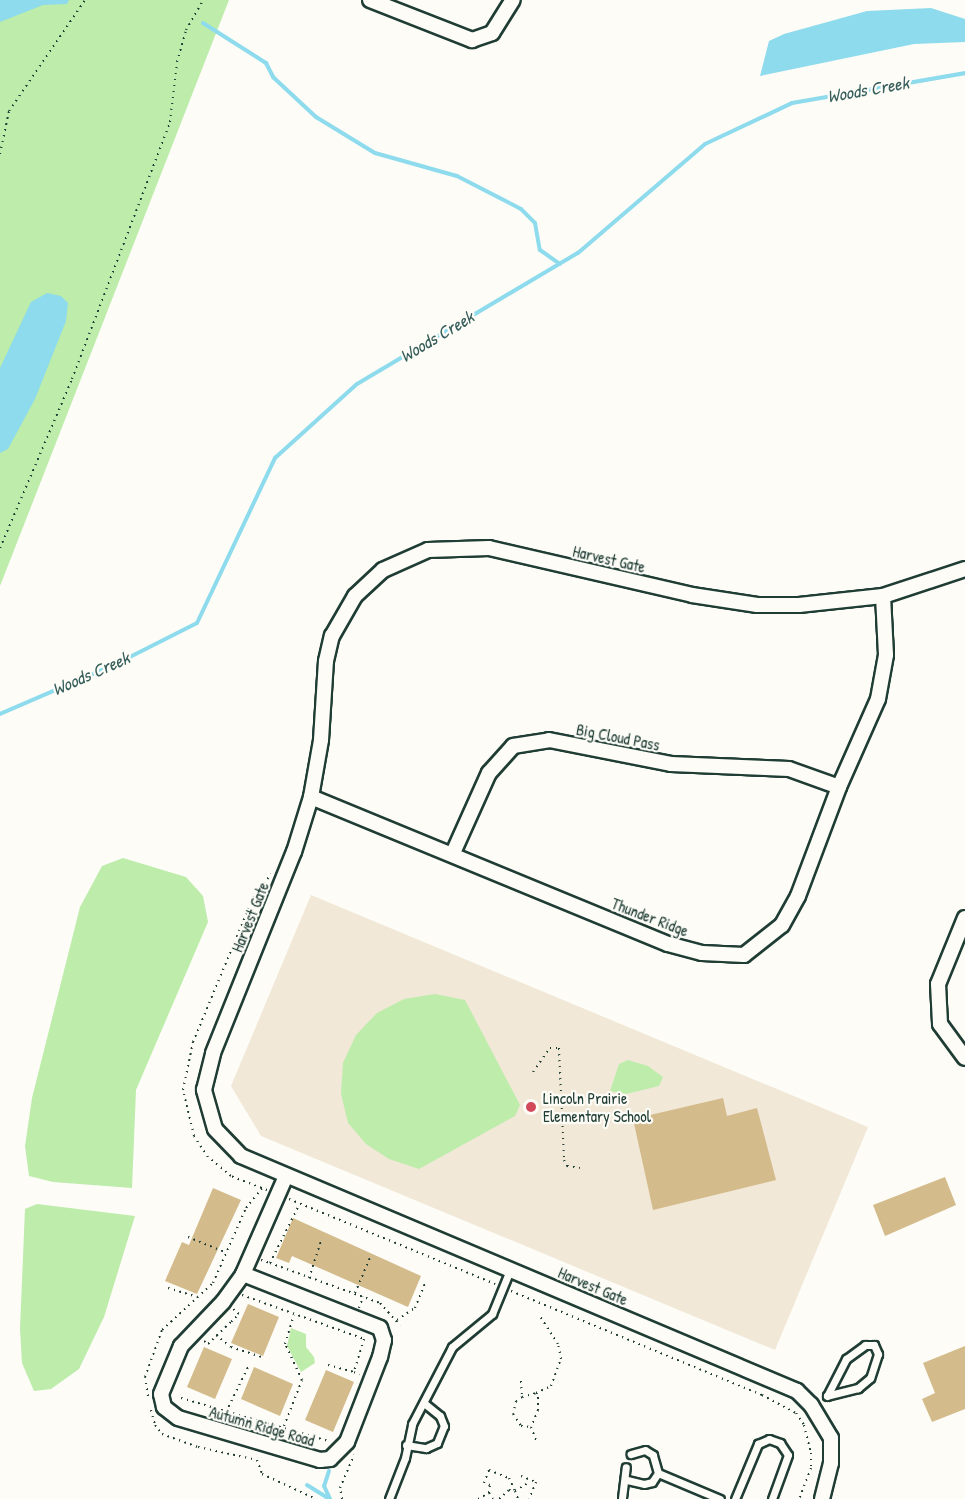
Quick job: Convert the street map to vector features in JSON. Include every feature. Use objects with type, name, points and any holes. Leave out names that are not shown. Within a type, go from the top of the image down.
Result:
[{"type":"street","points":[[370,0],[472,40],[492,33],[513,0]]},
{"type":"street","name":"Harvest Gate","points":[[822,1499],[831,1463],[831,1438],[813,1408],[797,1391],[777,1380],[241,1156],[215,1129],[204,1089],[213,1053],[294,852],[311,797],[321,740],[326,661],[332,636],[341,616],[369,581],[414,554],[445,548],[489,548],[693,595],[757,605],[799,605],[883,596],[965,569]]},
{"type":"street","name":"Thunder Ridge","points":[[311,797],[453,853],[668,944],[702,953],[744,955],[782,925],[798,897],[839,787],[878,699],[886,655],[883,596]]},
{"type":"street","name":"Big Cloud Pass","points":[[453,853],[489,773],[513,746],[549,740],[672,764],[789,769],[839,787]]},
{"type":"street","points":[[965,918],[938,984],[938,1014],[954,1047],[965,1058]]},
{"type":"street","name":"Autumn Ridge Road","points":[[243,1274],[380,1328],[384,1340],[380,1357],[347,1442],[330,1459],[208,1429],[178,1418],[164,1407],[161,1394],[181,1346],[223,1302],[243,1274],[286,1176]]},
{"type":"lane","points":[[389,1499],[412,1424],[452,1347],[492,1314],[510,1269]]},
{"type":"lane","points":[[813,1408],[827,1396],[846,1359],[865,1345],[874,1345],[877,1366],[870,1378],[858,1388],[827,1396]]},
{"type":"lane","points":[[406,1445],[426,1448],[437,1443],[444,1426],[440,1416],[424,1403]]},
{"type":"lane","points":[[735,1499],[758,1444],[769,1438],[780,1443],[788,1455],[772,1499]]},
{"type":"lane","points":[[627,1480],[644,1484],[652,1482],[658,1473],[653,1455],[645,1450],[631,1454]]},
{"type":"lane","points":[[613,1499],[623,1498],[627,1480],[626,1467]]},
{"type":"lane","points":[[658,1473],[720,1499]]},
{"type":"path","points":[[0,154],[9,111],[85,0]]},
{"type":"path","points":[[0,548],[72,379],[170,122],[177,62],[186,30],[203,0]]},
{"type":"path","points":[[270,873],[253,898],[193,1042],[183,1090],[194,1136],[208,1157],[231,1176],[783,1404],[804,1425],[811,1464],[799,1499]]},
{"type":"path","points":[[533,1072],[550,1048],[559,1048],[564,1160],[567,1166],[580,1168]]},
{"type":"path","points":[[262,1188],[246,1208],[213,1282],[162,1330],[145,1377],[155,1425],[162,1434],[198,1447],[257,1460],[262,1474],[316,1499]]},
{"type":"path","points":[[270,1263],[300,1204]]},
{"type":"path","points":[[188,1237],[227,1253]]},
{"type":"path","points":[[309,1278],[322,1238]]},
{"type":"path","points":[[355,1293],[370,1257]]},
{"type":"path","points":[[259,1259],[380,1304],[400,1325]]},
{"type":"path","points":[[397,1320],[415,1308],[426,1281]]},
{"type":"path","points":[[168,1288],[198,1298]]},
{"type":"path","points":[[204,1341],[208,1344],[239,1314],[231,1307],[240,1294],[364,1339],[354,1372]]},
{"type":"path","points":[[359,1309],[363,1297]]},
{"type":"path","points":[[284,1426],[302,1380],[285,1344],[294,1315]]},
{"type":"path","points":[[531,1427],[521,1426],[513,1414],[516,1401],[551,1386],[561,1359],[558,1344],[539,1315]]},
{"type":"path","points":[[216,1335],[231,1347],[261,1357]]},
{"type":"path","points":[[328,1365],[364,1376]]},
{"type":"path","points":[[225,1412],[248,1367]]},
{"type":"path","points":[[521,1381],[522,1397]]},
{"type":"path","points":[[536,1392],[539,1405],[531,1427],[536,1440]]},
{"type":"path","points":[[181,1398],[225,1412],[284,1426],[336,1444]]},
{"type":"path","points":[[342,1499],[340,1488],[354,1459],[350,1449]]},
{"type":"path","points":[[811,1464],[819,1466]]},
{"type":"path","points":[[494,1499],[489,1493],[490,1485],[484,1483],[489,1470],[509,1478],[518,1499]]},
{"type":"path","points":[[521,1476],[536,1482],[529,1499]]},
{"type":"path","points":[[499,1499],[503,1492],[515,1491],[528,1483]]},
{"type":"path","points":[[478,1499],[489,1493]]},
{"type":"shaded area","name":"Lincoln Prairie Elementary School","points":[[311,895],[868,1127],[775,1350],[261,1136],[231,1086]]},
{"type":"green space","points":[[0,0],[229,0],[0,586]]},
{"type":"green space","points":[[123,858],[186,877],[203,896],[208,922],[136,1090],[132,1188],[53,1182],[29,1176],[25,1146],[32,1098],[80,907],[102,866]]},
{"type":"green space","points":[[435,994],[465,1000],[520,1105],[515,1116],[419,1169],[389,1159],[366,1144],[348,1123],[341,1094],[343,1063],[356,1035],[377,1013],[404,999]]},
{"type":"green space","points":[[628,1060],[648,1066],[663,1077],[659,1086],[626,1094],[610,1091],[619,1064]]},
{"type":"green space","points":[[37,1204],[135,1216],[104,1317],[79,1369],[51,1389],[34,1391],[22,1363],[20,1329],[25,1209]]},
{"type":"green space","points":[[291,1328],[306,1334],[306,1347],[314,1357],[315,1363],[301,1372],[287,1346]]},
{"type":"water","points":[[0,0],[69,0],[67,4],[43,5],[0,22]]},
{"type":"water","points":[[931,8],[965,19],[965,42],[914,44],[760,76],[769,41],[784,34],[867,11]]},
{"type":"water","points":[[47,293],[61,296],[68,303],[66,321],[35,399],[8,449],[0,453],[0,368],[31,302]]},
{"type":"building","points":[[723,1098],[727,1116],[757,1108],[776,1180],[653,1210],[633,1119]]},
{"type":"building","points":[[945,1177],[956,1205],[885,1236],[873,1205]]},
{"type":"building","points":[[213,1188],[241,1200],[197,1294],[165,1281],[182,1242],[189,1245]]},
{"type":"building","points":[[293,1218],[421,1276],[408,1307],[292,1256],[289,1263],[276,1258]]},
{"type":"building","points":[[248,1304],[279,1317],[263,1356],[231,1343]]},
{"type":"building","points":[[965,1346],[965,1409],[932,1422],[922,1399],[935,1393],[923,1363]]},
{"type":"building","points":[[204,1347],[232,1359],[215,1399],[187,1387]]},
{"type":"building","points":[[254,1367],[293,1384],[280,1416],[241,1399]]},
{"type":"building","points":[[326,1370],[354,1382],[333,1432],[305,1420]]},
{"type":"waterway","points":[[203,23],[266,63],[273,77],[316,117],[375,153],[457,176],[521,209],[535,223],[540,250],[560,264]]},
{"type":"waterway","name":"Woods Creek","points":[[0,714],[114,665],[197,623],[275,458],[357,384],[578,253],[705,144],[792,103],[965,73]]},
{"type":"waterway","points":[[329,1471],[324,1486],[330,1499]]},
{"type":"waterway","points":[[307,1485],[329,1499]]},
{"type":"place","name":"Lincoln Prairie Elementary School","points":[[531,1107]]}]
